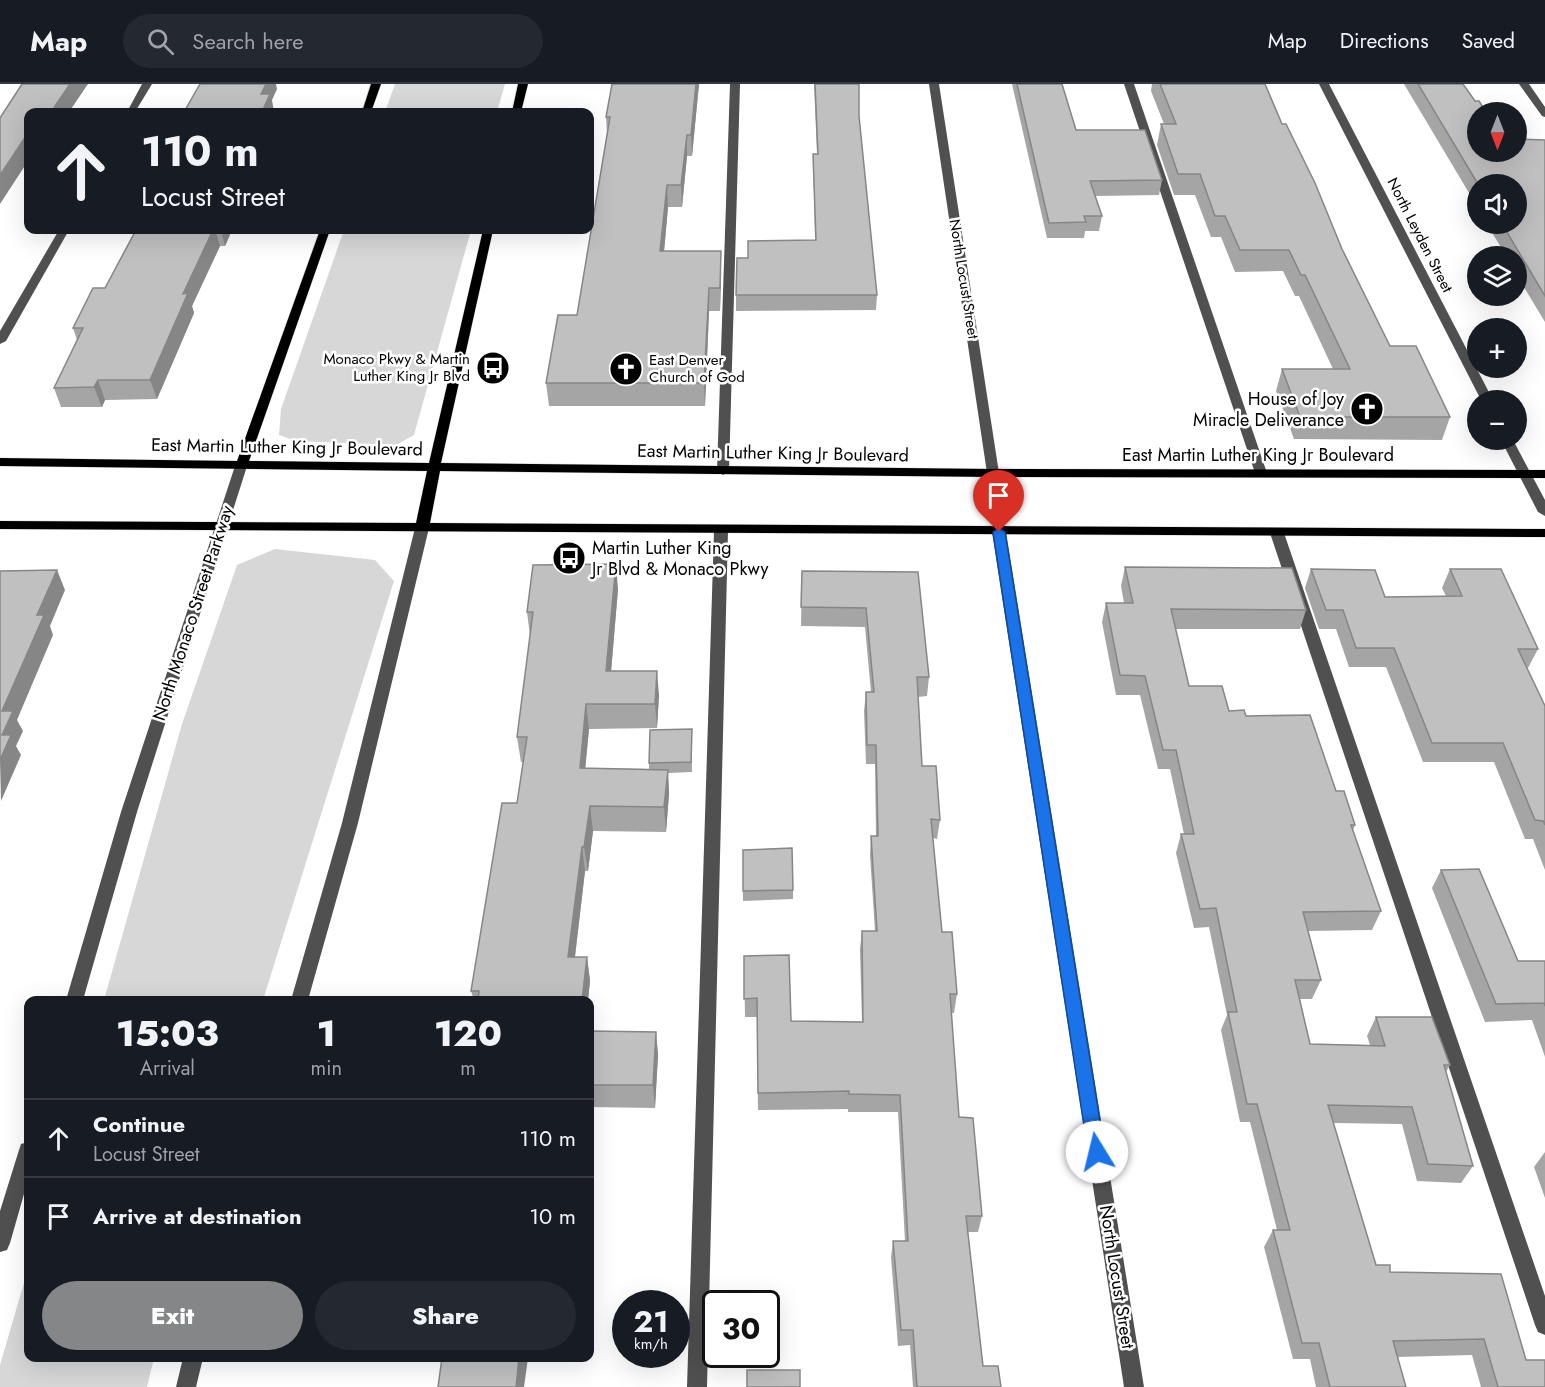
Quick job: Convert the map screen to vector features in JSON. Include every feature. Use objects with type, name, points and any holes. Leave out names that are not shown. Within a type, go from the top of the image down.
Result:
[{"type":"main road","points":[[367,108],[376,84]]},
{"type":"main road","points":[[517,108],[523,84]]},
{"type":"main road","name":"North Monaco Street Parkway","points":[[242,464],[324,234]]},
{"type":"main road","points":[[422,528],[487,234]]},
{"type":"main road","name":"East Martin Luther King Jr Boulevard","points":[[0,462],[723,471],[1545,474]]},
{"type":"main road","points":[[0,525],[721,531],[1545,533]]},
{"type":"street","points":[[133,108],[147,84]]},
{"type":"street","points":[[723,471],[735,84]]},
{"type":"street","name":"North Locust Street","points":[[934,84],[993,473]]},
{"type":"street","points":[[1129,84],[1261,473]]},
{"type":"street","name":"North Leyden Street","points":[[1324,84],[1482,390]]},
{"type":"street","points":[[1524,84],[1545,114]]},
{"type":"street","points":[[0,341],[62,234]]},
{"type":"street","points":[[1512,450],[1545,513]]},
{"type":"street","name":"North Monaco Street Parkway","points":[[75,996],[129,812],[242,464]]},
{"type":"street","points":[[300,996],[350,823],[422,528]]},
{"type":"street","points":[[697,1387],[721,531]]},
{"type":"street","name":"North Locust Street","points":[[999,532],[1134,1387]]},
{"type":"street","points":[[1277,533],[1545,1324]]},
{"type":"street","points":[[0,1243],[24,1163]]},
{"type":"street","points":[[186,1387],[192,1362]]},
{"type":"shaded area","points":[[395,84],[505,84],[498,108],[386,108]]},
{"type":"shaded area","points":[[343,234],[470,234],[414,435],[396,445],[296,441],[279,435],[281,409]]},
{"type":"shaded area","points":[[275,549],[375,560],[394,581],[264,996],[105,996],[182,724],[237,565]]},
{"type":"shaded area","points":[[24,1283],[24,1362],[153,1362],[147,1387],[0,1387],[0,1365]]},
{"type":"building","points":[[22,84],[70,84],[54,108],[24,108],[24,139],[0,175],[0,118]]},
{"type":"building","points":[[200,84],[266,84],[261,94],[270,94],[264,108],[186,108]]},
{"type":"building","points":[[612,84],[696,84],[691,135],[687,135],[681,185],[667,185],[660,251],[721,251],[720,288],[709,288],[704,383],[546,383],[558,315],[577,315],[590,234],[594,234],[594,213],[610,117],[606,117]]},
{"type":"building","points":[[815,84],[859,84],[859,116],[877,295],[736,295],[737,258],[748,258],[748,241],[816,240],[813,154],[818,154]]},
{"type":"building","points":[[1017,84],[1062,84],[1076,130],[1145,130],[1162,180],[1090,181],[1102,216],[1084,216],[1086,222],[1049,223]]},
{"type":"building","points":[[1160,84],[1265,84],[1282,124],[1286,124],[1315,183],[1342,249],[1390,346],[1416,346],[1450,417],[1300,417],[1282,369],[1350,369],[1305,275],[1301,275],[1289,250],[1240,250],[1225,216],[1215,216],[1200,174],[1178,174],[1161,124],[1176,124]]},
{"type":"building","points":[[1418,84],[1463,84],[1475,101],[1480,102],[1467,102],[1467,162],[1527,162],[1527,139],[1545,140],[1545,296],[1527,266],[1527,246],[1515,246],[1508,234],[1527,234],[1527,174],[1472,174]]},
{"type":"building","points":[[134,234],[211,234],[183,294],[188,293],[150,380],[98,380],[94,387],[54,388],[83,328],[73,328],[93,288],[105,288]]},
{"type":"building","points":[[616,564],[606,671],[657,671],[655,704],[586,704],[580,768],[668,770],[664,807],[590,806],[584,847],[582,847],[568,957],[587,957],[582,996],[478,996],[479,991],[471,991],[502,803],[517,803],[527,737],[517,737],[533,612],[527,612],[533,565]]},
{"type":"building","points":[[1125,567],[1292,568],[1306,610],[1171,609],[1189,686],[1222,686],[1229,711],[1244,710],[1246,716],[1310,715],[1336,791],[1344,791],[1355,825],[1351,825],[1381,911],[1303,912],[1321,980],[1295,980],[1310,1044],[1385,1046],[1376,1017],[1432,1017],[1450,1065],[1444,1065],[1473,1166],[1428,1164],[1412,1107],[1328,1105],[1376,1265],[1390,1265],[1390,1272],[1501,1274],[1526,1360],[1545,1360],[1545,1387],[1498,1387],[1484,1339],[1393,1341],[1406,1387],[1330,1387],[1319,1343],[1302,1343],[1273,1230],[1290,1230],[1257,1104],[1247,1104],[1228,1012],[1237,1012],[1216,908],[1200,909],[1181,834],[1194,834],[1176,750],[1163,750],[1145,676],[1120,675],[1106,603],[1133,603]]},
{"type":"building","points":[[1311,569],[1375,570],[1385,597],[1462,596],[1450,569],[1501,569],[1538,649],[1518,649],[1545,706],[1545,825],[1543,821],[1535,820],[1503,743],[1432,743],[1394,648],[1356,648],[1343,610],[1326,610]]},
{"type":"building","points":[[57,570],[37,615],[44,615],[2,711],[13,711],[2,735],[11,735],[0,760],[0,571]]},
{"type":"building","points":[[802,571],[918,572],[929,677],[917,677],[922,766],[936,766],[940,820],[931,819],[942,932],[952,932],[957,994],[950,994],[959,1117],[973,1118],[982,1216],[966,1216],[983,1366],[998,1366],[1001,1387],[917,1387],[913,1330],[901,1330],[893,1241],[908,1241],[900,1095],[849,1094],[849,1091],[758,1093],[757,998],[744,999],[744,956],[789,955],[791,1021],[863,1022],[862,931],[877,931],[871,836],[878,836],[876,745],[867,745],[866,692],[874,692],[866,608],[801,607]]},
{"type":"building","points":[[692,729],[691,762],[649,763],[650,730]]},
{"type":"building","points":[[792,848],[793,890],[743,891],[743,850]]},
{"type":"building","points":[[1479,869],[1518,961],[1545,961],[1545,1006],[1544,1003],[1496,1004],[1441,870]]},
{"type":"building","points":[[594,1031],[656,1032],[653,1085],[594,1085]]},
{"type":"building","points":[[441,1362],[519,1362],[516,1387],[438,1387]]},
{"type":"building","points":[[747,1370],[800,1370],[800,1387],[747,1387]]},
{"type":"place","name":"Monaco Pkwy & Martin Luther King Jr Blvd","points":[[493,368]]},
{"type":"place","name":"East Denver Church of God","points":[[626,369]]},
{"type":"place","name":"House of Joy Miracle Deliverance","points":[[1367,409]]},
{"type":"place","name":"Martin Luther King Jr Blvd & Monaco Pkwy","points":[[569,558]]},
{"type":"route","points":[[999,532],[1097,1152]]}]
